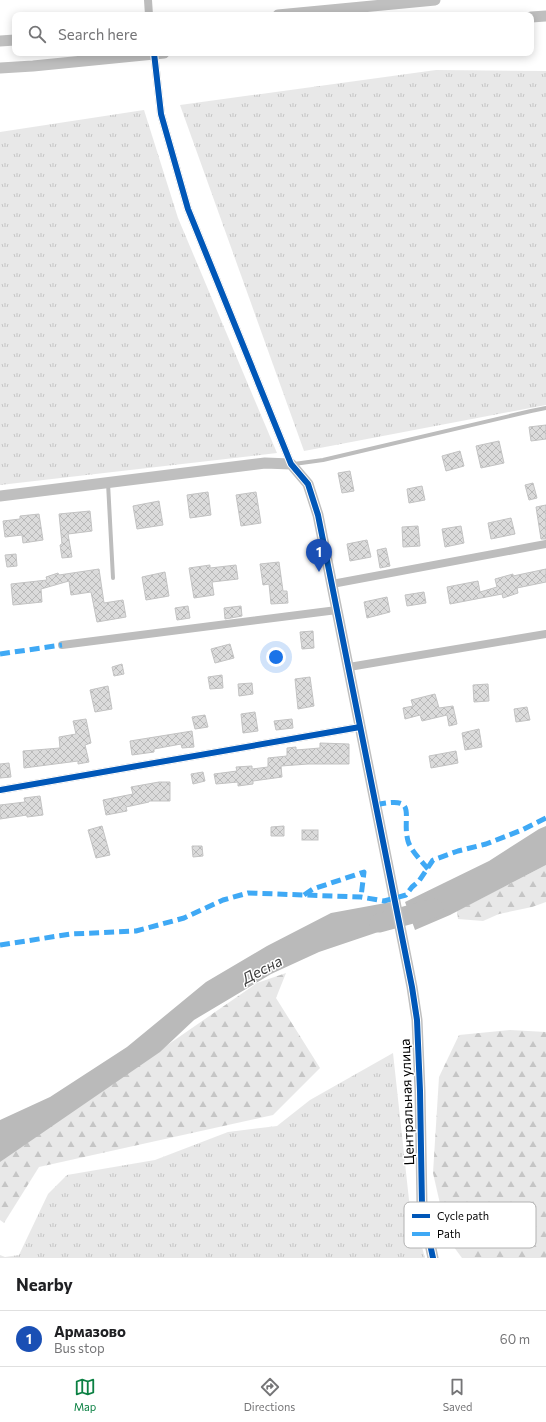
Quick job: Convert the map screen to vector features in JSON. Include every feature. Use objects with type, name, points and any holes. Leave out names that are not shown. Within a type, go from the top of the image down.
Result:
[{"type":"street","points":[[148,0],[149,12]]},
{"type":"street","points":[[309,12],[435,0]]},
{"type":"street","points":[[534,17],[546,16]]},
{"type":"street","points":[[0,41],[12,40]]},
{"type":"street","points":[[0,68],[128,56]]},
{"type":"street","points":[[0,496],[265,463],[291,464],[188,210],[161,114],[157,56]]},
{"type":"street","name":"Центральная улица","points":[[291,464],[308,484],[318,515],[412,987],[417,1020],[422,1202]]},
{"type":"street","points":[[332,584],[546,544]]},
{"type":"street","points":[[62,645],[337,610]]},
{"type":"street","points":[[348,667],[546,634]]},
{"type":"street","points":[[0,790],[360,727]]},
{"type":"street","name":"Центральная улица","points":[[431,1248],[433,1258]]},
{"type":"lane","points":[[291,464],[323,460],[546,408]]},
{"type":"lane","points":[[108,482],[112,578]]},
{"type":"green space","points":[[436,70],[546,71],[546,405],[304,451],[180,105]]},
{"type":"green space","points":[[144,110],[178,218],[277,453],[0,485],[0,132]]},
{"type":"green space","points":[[546,865],[546,902],[532,907],[499,914],[483,921],[458,919],[457,911]]},
{"type":"green space","points":[[286,973],[276,998],[320,1068],[273,1115],[39,1167],[4,1223],[0,1220],[0,1161],[257,983]]},
{"type":"green space","points":[[510,1030],[546,1032],[546,1258],[462,1258],[455,1248],[536,1248],[536,1202],[440,1202],[433,1173],[439,1077],[459,1035]]},
{"type":"green space","points":[[393,1053],[410,1202],[404,1202],[404,1248],[422,1248],[425,1258],[0,1258],[0,1255],[5,1257],[19,1255],[48,1194],[67,1175],[155,1160],[228,1132],[277,1126],[310,1100]]},
{"type":"water","points":[[546,826],[546,865],[450,915],[415,930],[405,902],[489,861]]},
{"type":"water","points":[[391,902],[396,926],[319,952],[271,974],[194,1020],[160,1052],[0,1162],[0,1120],[50,1097],[127,1047],[206,982],[267,946],[331,913]]},
{"type":"building","points":[[546,425],[546,439],[531,441],[529,427]]},
{"type":"building","points":[[499,441],[504,463],[481,468],[476,446]]},
{"type":"building","points":[[460,451],[464,466],[446,471],[442,456]]},
{"type":"building","points":[[350,471],[354,491],[342,493],[338,473]]},
{"type":"building","points":[[533,483],[537,498],[529,500],[525,485]]},
{"type":"building","points":[[422,486],[425,500],[409,503],[407,489]]},
{"type":"building","points":[[208,492],[211,515],[190,518],[187,495]]},
{"type":"building","points":[[256,492],[261,523],[241,526],[236,495]]},
{"type":"building","points":[[159,501],[163,525],[137,529],[133,506]]},
{"type":"building","points":[[546,505],[546,539],[541,539],[536,507]]},
{"type":"building","points":[[90,511],[92,531],[68,534],[72,557],[62,558],[59,514]]},
{"type":"building","points":[[39,514],[43,540],[23,543],[22,535],[5,537],[3,521],[20,519],[20,516]]},
{"type":"building","points":[[511,518],[515,534],[491,539],[488,523]]},
{"type":"building","points":[[418,526],[420,546],[403,547],[402,527]]},
{"type":"building","points":[[461,526],[464,543],[445,547],[442,529]]},
{"type":"building","points":[[367,540],[371,557],[350,561],[347,544]]},
{"type":"building","points":[[386,548],[390,566],[380,568],[377,550]]},
{"type":"building","points":[[16,554],[17,566],[7,567],[5,555]]},
{"type":"building","points":[[279,562],[283,591],[287,591],[288,603],[271,604],[269,584],[263,585],[260,564]]},
{"type":"building","points":[[210,565],[210,568],[236,565],[238,579],[212,582],[214,595],[194,598],[189,568]]},
{"type":"building","points":[[99,569],[104,603],[123,600],[126,617],[97,622],[91,592],[71,595],[69,581],[41,589],[42,602],[13,605],[11,584],[47,580],[46,577],[58,573],[59,575]]},
{"type":"building","points":[[546,569],[546,582],[517,588],[518,593],[503,598],[502,594],[450,604],[447,587],[478,581],[480,592],[497,587],[495,579],[513,574],[513,576]]},
{"type":"building","points":[[165,572],[169,596],[146,600],[142,577]]},
{"type":"building","points":[[424,592],[426,603],[407,606],[405,595]]},
{"type":"building","points":[[387,597],[390,612],[367,618],[364,602]]},
{"type":"building","points":[[188,606],[190,618],[177,620],[175,608]]},
{"type":"building","points":[[241,606],[242,616],[225,619],[224,608]]},
{"type":"building","points":[[313,631],[314,648],[302,649],[300,632]]},
{"type":"building","points":[[230,644],[234,658],[215,663],[211,649]]},
{"type":"building","points":[[122,664],[124,674],[114,676],[112,667]]},
{"type":"building","points":[[222,675],[223,688],[210,689],[208,677]]},
{"type":"building","points":[[310,677],[314,706],[298,709],[295,679]]},
{"type":"building","points":[[252,683],[253,694],[239,696],[238,684]]},
{"type":"building","points":[[488,684],[489,701],[474,702],[473,685]]},
{"type":"building","points":[[108,686],[112,709],[95,712],[90,690]]},
{"type":"building","points":[[435,694],[439,708],[453,706],[457,724],[449,726],[447,715],[422,721],[420,715],[405,719],[403,708],[413,706],[411,700]]},
{"type":"building","points":[[527,707],[530,720],[516,722],[514,709]]},
{"type":"building","points":[[255,712],[258,731],[243,733],[241,714]]},
{"type":"building","points":[[205,715],[208,727],[195,729],[192,717]]},
{"type":"building","points":[[86,719],[91,743],[85,745],[89,762],[78,764],[78,761],[24,768],[23,751],[60,748],[59,737],[76,734],[73,721]]},
{"type":"building","points":[[292,719],[293,728],[276,730],[274,721]]},
{"type":"building","points":[[479,729],[482,747],[465,750],[462,733]]},
{"type":"building","points":[[192,731],[194,747],[182,748],[181,744],[154,749],[154,752],[132,755],[130,741]]},
{"type":"building","points":[[320,743],[349,744],[349,764],[308,764],[281,766],[282,777],[253,781],[253,784],[238,786],[238,782],[216,784],[214,774],[237,771],[236,767],[252,766],[252,769],[268,767],[268,758],[287,756],[287,748],[296,747],[296,750],[320,748]]},
{"type":"building","points":[[456,751],[458,763],[431,768],[429,756]]},
{"type":"building","points":[[9,763],[11,777],[0,778],[0,764]]},
{"type":"building","points":[[203,772],[205,781],[193,784],[191,774]]},
{"type":"building","points":[[159,782],[170,782],[170,801],[149,801],[126,807],[127,811],[106,815],[103,800],[133,794],[131,787]]},
{"type":"building","points":[[40,796],[43,815],[27,817],[27,815],[0,819],[0,805],[25,802],[24,798]]},
{"type":"building","points":[[102,826],[110,855],[96,858],[88,830]]},
{"type":"building","points":[[284,826],[284,836],[271,836],[271,827]]},
{"type":"building","points":[[302,830],[318,830],[318,840],[302,840]]},
{"type":"building","points":[[192,846],[202,846],[203,856],[193,857]]},
{"type":"waterway","name":"Десна","points":[[379,923],[434,908]]},
{"type":"marked path","points":[[0,654],[62,645]]},
{"type":"marked path","points":[[376,805],[390,803],[399,803],[404,805],[406,810],[406,832],[409,844],[428,869]]},
{"type":"marked path","points":[[0,945],[71,934],[136,931],[184,918],[223,900],[248,893],[361,897],[384,901],[406,895],[419,881],[433,860],[458,851],[486,844],[522,830],[546,818]]},
{"type":"marked path","points":[[304,895],[313,889],[364,872],[361,897]]},
{"type":"cycle path","points":[[154,56],[161,114],[188,209],[291,464],[308,484],[318,515],[412,987],[417,1020],[422,1202]]},
{"type":"cycle path","points":[[0,790],[360,727]]},
{"type":"cycle path","points":[[431,1248],[433,1258]]},
{"type":"place","name":"Армазово","points":[[319,572]]}]
